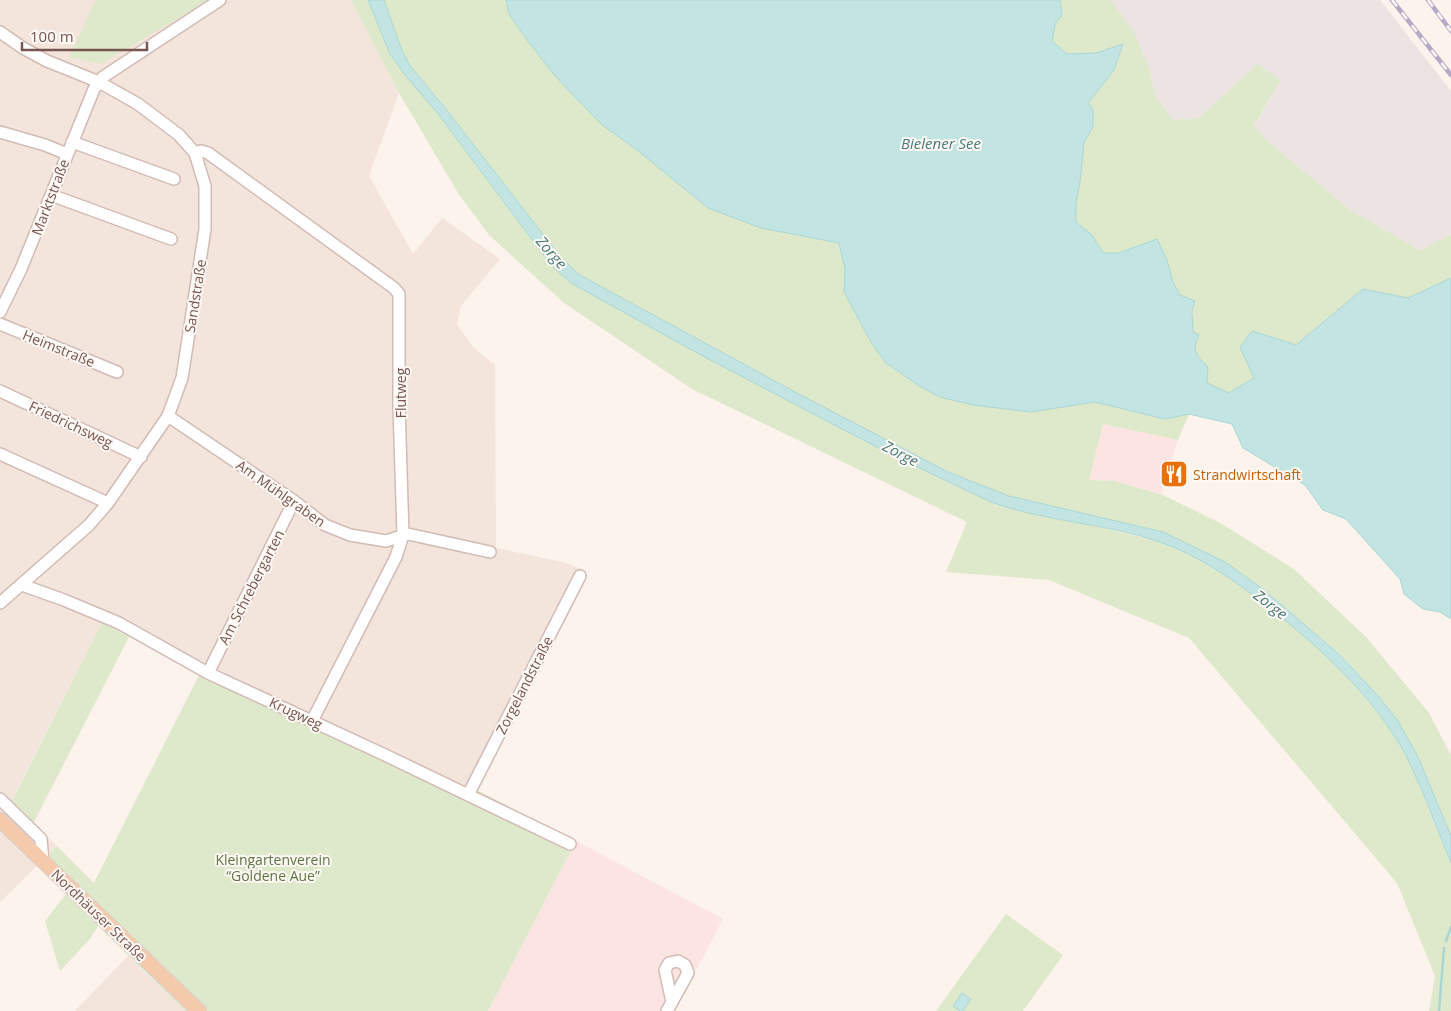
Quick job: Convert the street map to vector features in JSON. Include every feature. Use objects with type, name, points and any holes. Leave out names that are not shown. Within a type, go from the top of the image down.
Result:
[{"type":"main road","name":"Nordhäuser Straße","points":[[0,820],[199,1011]]},
{"type":"street","points":[[99,82],[103,77],[220,0]]},
{"type":"street","name":"Sandstraße","points":[[0,32],[23,48],[47,61],[99,82],[138,104],[180,135],[195,153],[205,186],[205,229],[182,378],[168,416],[108,503],[89,525],[0,603]]},
{"type":"street","name":"Marktstraße","points":[[0,312],[21,269],[66,154],[94,89],[99,82]]},
{"type":"street","points":[[0,132],[45,145],[66,154]]},
{"type":"street","points":[[72,142],[174,178]]},
{"type":"street","name":"Flutweg","points":[[195,153],[201,151],[208,153],[394,288],[399,294],[403,535],[396,557],[312,721]]},
{"type":"street","points":[[51,195],[171,239]]},
{"type":"street","name":"Heimstraße","points":[[0,324],[117,372]]},
{"type":"street","name":"Friedrichsweg","points":[[0,391],[141,457]]},
{"type":"street","name":"Am Mühlgraben","points":[[168,416],[294,501],[325,525],[350,534],[386,541],[403,535],[416,534],[490,552]]},
{"type":"street","points":[[0,454],[108,503]]},
{"type":"street","name":"Am Schrebergarten","points":[[208,673],[294,501]]},
{"type":"street","name":"Zorgelandstraße","points":[[468,795],[580,576]]},
{"type":"street","name":"Krugweg","points":[[22,585],[119,623],[208,673],[570,844]]},
{"type":"street","points":[[0,799],[41,839],[43,862]]},
{"type":"shaded area","points":[[0,0],[351,0],[399,93],[369,176],[413,254],[442,218],[500,259],[461,306],[457,324],[473,347],[495,365],[496,548],[567,563],[586,571],[473,800],[199,675],[102,622],[11,802],[57,846],[0,902]]},
{"type":"shaded area","points":[[1111,0],[1380,0],[1451,91],[1451,235],[1420,250],[1350,210],[1264,138],[1254,127],[1281,80],[1257,64],[1199,118],[1173,120],[1155,95],[1150,71]]},
{"type":"shaded area","points":[[1103,424],[1178,440],[1162,491],[1163,495],[1115,481],[1089,480]]},
{"type":"shaded area","points":[[576,841],[723,919],[675,1011],[488,1011]]},
{"type":"shaded area","points":[[128,956],[185,1011],[75,1011]]},
{"type":"green space","points":[[96,0],[209,0],[101,64],[69,57]]},
{"type":"green space","points":[[351,0],[368,0],[390,54],[405,75],[439,115],[554,268],[571,283],[699,354],[890,454],[991,502],[1161,542],[1200,560],[1239,584],[1330,658],[1386,723],[1407,756],[1451,863],[1451,1011],[1429,1011],[1435,976],[1397,883],[1189,638],[1049,580],[946,572],[967,522],[692,389],[564,303],[489,235],[458,193],[399,93]]},
{"type":"green space","points":[[384,0],[506,0],[509,14],[527,40],[556,77],[601,124],[636,149],[761,228],[840,243],[845,269],[844,292],[871,342],[885,362],[919,386],[940,397],[1031,412],[1095,402],[1165,419],[1189,414],[1178,440],[1103,424],[1089,480],[1115,481],[1163,495],[1222,524],[1294,569],[1367,638],[1429,713],[1451,755],[1451,836],[1418,757],[1398,721],[1338,652],[1264,590],[1225,562],[1163,532],[1009,496],[948,472],[795,392],[578,274],[559,255],[411,67],[402,52]]},
{"type":"green space","points":[[1060,0],[1111,0],[1134,32],[1150,71],[1155,95],[1173,120],[1199,118],[1257,64],[1281,80],[1254,126],[1264,138],[1350,210],[1420,250],[1451,235],[1451,278],[1408,298],[1363,289],[1296,345],[1252,331],[1240,347],[1254,378],[1229,393],[1207,383],[1208,367],[1195,350],[1192,321],[1195,301],[1180,295],[1173,282],[1167,260],[1157,239],[1119,253],[1103,253],[1092,235],[1076,222],[1076,202],[1084,143],[1093,126],[1088,103],[1114,70],[1123,44],[1096,53],[1067,54],[1052,41],[1055,24],[1062,15]]},
{"type":"green space","points":[[102,622],[129,637],[33,824],[11,803]]},
{"type":"green space","name":"Kleingartenverein “Goldene Aue”","points":[[199,675],[472,800],[477,790],[576,841],[488,1011],[185,1011],[98,926],[90,939],[60,971],[45,921],[66,894],[37,866],[57,846],[94,883]]},
{"type":"green space","points":[[1006,914],[1063,955],[1023,1011],[936,1011]]},
{"type":"water","name":"Zorge","points":[[368,0],[384,0],[402,51],[411,67],[559,255],[578,274],[795,392],[948,472],[1009,496],[1163,532],[1225,562],[1264,590],[1338,653],[1378,696],[1398,721],[1418,757],[1451,836],[1451,863],[1406,755],[1378,712],[1326,656],[1255,596],[1229,578],[1189,554],[1160,542],[1119,531],[1033,514],[991,502],[890,454],[699,354],[571,283],[554,268],[439,115],[405,75],[390,54]]},
{"type":"water","name":"Bielener See","points":[[506,0],[1060,0],[1062,15],[1055,24],[1052,41],[1067,54],[1096,53],[1123,44],[1114,70],[1088,103],[1093,110],[1093,126],[1084,143],[1076,202],[1076,222],[1092,235],[1103,253],[1119,253],[1157,239],[1167,260],[1173,282],[1180,295],[1195,301],[1192,311],[1193,332],[1199,335],[1195,349],[1198,356],[1208,367],[1207,383],[1229,393],[1254,378],[1240,347],[1252,331],[1296,345],[1363,289],[1408,298],[1451,278],[1451,619],[1440,612],[1423,609],[1404,594],[1400,579],[1346,519],[1323,510],[1305,485],[1243,448],[1232,424],[1189,414],[1165,419],[1095,402],[1031,412],[973,405],[940,397],[919,386],[885,362],[871,342],[844,292],[845,269],[839,243],[761,228],[708,208],[636,149],[601,124],[556,77],[527,40],[509,14]]},
{"type":"water","points":[[962,993],[971,999],[963,1011],[960,1011],[953,1006]]},
{"type":"waterway","points":[[1446,941],[1451,927]]},
{"type":"waterway","points":[[1439,1011],[1444,948]]},
{"type":"railway","points":[[1392,0],[1451,75]]},
{"type":"railway","points":[[1428,0],[1451,31]]},
{"type":"place","name":"Strandwirtschaft","points":[[1174,474]]}]
